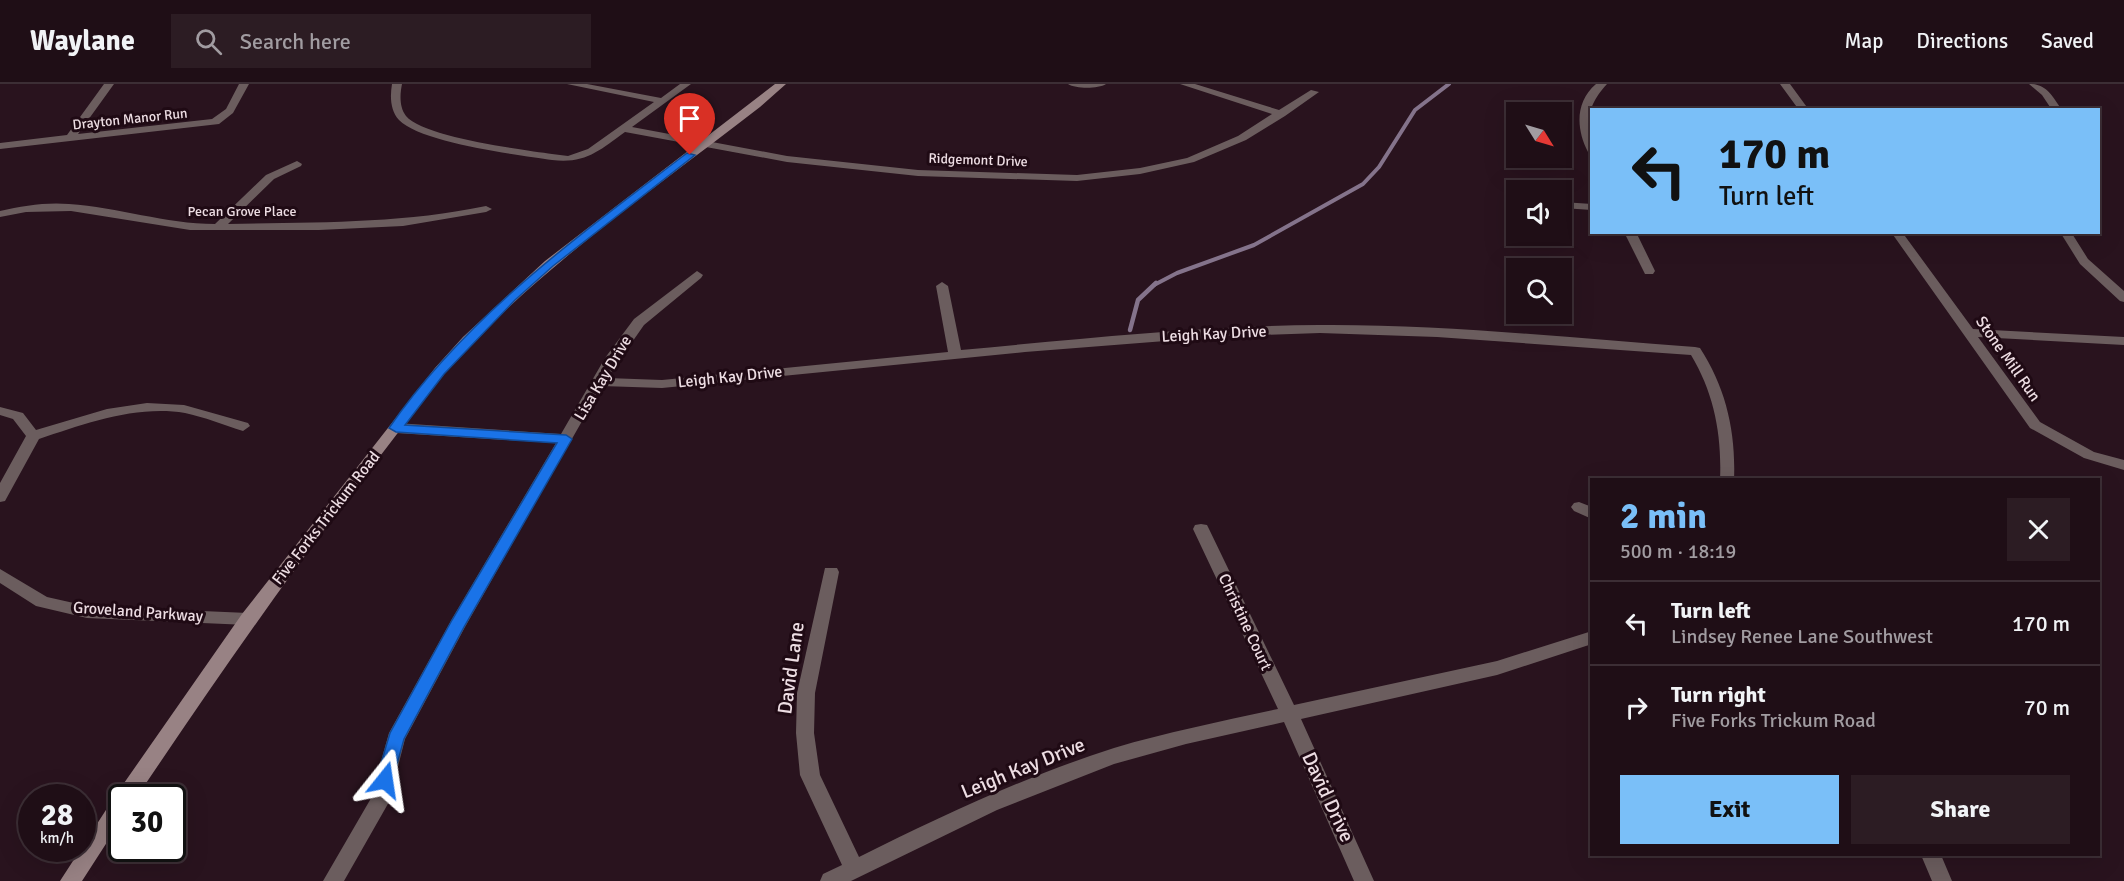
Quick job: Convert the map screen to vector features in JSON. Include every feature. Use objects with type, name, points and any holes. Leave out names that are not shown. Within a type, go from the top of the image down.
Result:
[{"type":"main road","name":"Five Forks Trickum Road","points":[[134,784],[248,619],[440,371],[511,297],[549,264],[705,143],[758,105],[782,84]]},
{"type":"main road","points":[[70,881],[108,823]]},
{"type":"street","points":[[70,139],[109,84]]},
{"type":"street","name":"Drayton Manor Run","points":[[0,146],[215,122],[230,111],[243,84]]},
{"type":"street","points":[[397,84],[396,104],[402,118],[418,129],[447,138],[568,159],[580,157],[592,151],[686,84]]},
{"type":"street","points":[[572,84],[663,101]]},
{"type":"street","points":[[1073,84],[1101,84]]},
{"type":"street","points":[[1185,84],[1282,114]]},
{"type":"street","points":[[1590,146],[1583,118],[1586,103],[1591,94],[1602,84]]},
{"type":"street","points":[[1785,84],[1803,108]]},
{"type":"street","points":[[2034,84],[2046,93],[2056,108]]},
{"type":"street","name":"Ridgemont Drive","points":[[624,129],[788,159],[918,173],[1077,178],[1140,171],[1190,160],[1242,138],[1314,92]]},
{"type":"street","points":[[219,226],[270,177],[297,164]]},
{"type":"street","name":"Pecan Grove Place","points":[[0,214],[20,209],[57,205],[89,208],[182,226],[342,227],[446,219],[486,209]]},
{"type":"street","points":[[1572,206],[1590,207]]},
{"type":"street","points":[[1631,234],[1649,272]]},
{"type":"street","name":"Stone Mill Run","points":[[1897,234],[1971,333],[2035,425],[2089,455],[2124,465]]},
{"type":"street","points":[[2065,234],[2084,261],[2124,298]]},
{"type":"street","name":"Lisa Kay Drive","points":[[333,881],[379,802],[396,738],[458,624],[616,351],[639,322],[656,306],[697,275]]},
{"type":"street","points":[[942,286],[955,354]]},
{"type":"street","name":"Leigh Kay Drive","points":[[599,382],[662,384],[955,354],[1229,332],[1320,329],[1437,333],[1695,351],[1706,367],[1725,423],[1729,462],[1727,478]]},
{"type":"street","points":[[1971,333],[2124,340]]},
{"type":"street","points":[[0,496],[33,436],[87,419],[139,408],[182,409],[243,426]]},
{"type":"street","points":[[0,411],[18,416],[33,436]]},
{"type":"street","points":[[396,428],[566,439]]},
{"type":"street","name":"Christine Court","points":[[1201,529],[1288,715]]},
{"type":"street","name":"David Lane","points":[[831,572],[806,693],[805,733],[810,775],[854,869]]},
{"type":"street","name":"Groveland Parkway","points":[[0,574],[42,602],[87,612],[248,619]]},
{"type":"street","name":"Leigh Kay Drive","points":[[830,881],[978,809],[1093,764],[1155,744],[1491,671],[1549,655],[1590,638]]},
{"type":"street","name":"David Drive","points":[[1288,715],[1304,745],[1364,881]]},
{"type":"street","points":[[1931,856],[1942,881]]},
{"type":"waterway","points":[[1154,285],[1177,273],[1254,245],[1363,184],[1379,167],[1415,110],[1449,84]]},
{"type":"waterway","points":[[1130,330],[1138,300],[1156,283]]},
{"type":"route","points":[[385,780],[396,738],[458,624],[566,439],[396,428],[440,371],[511,297],[549,264],[690,155]]}]
